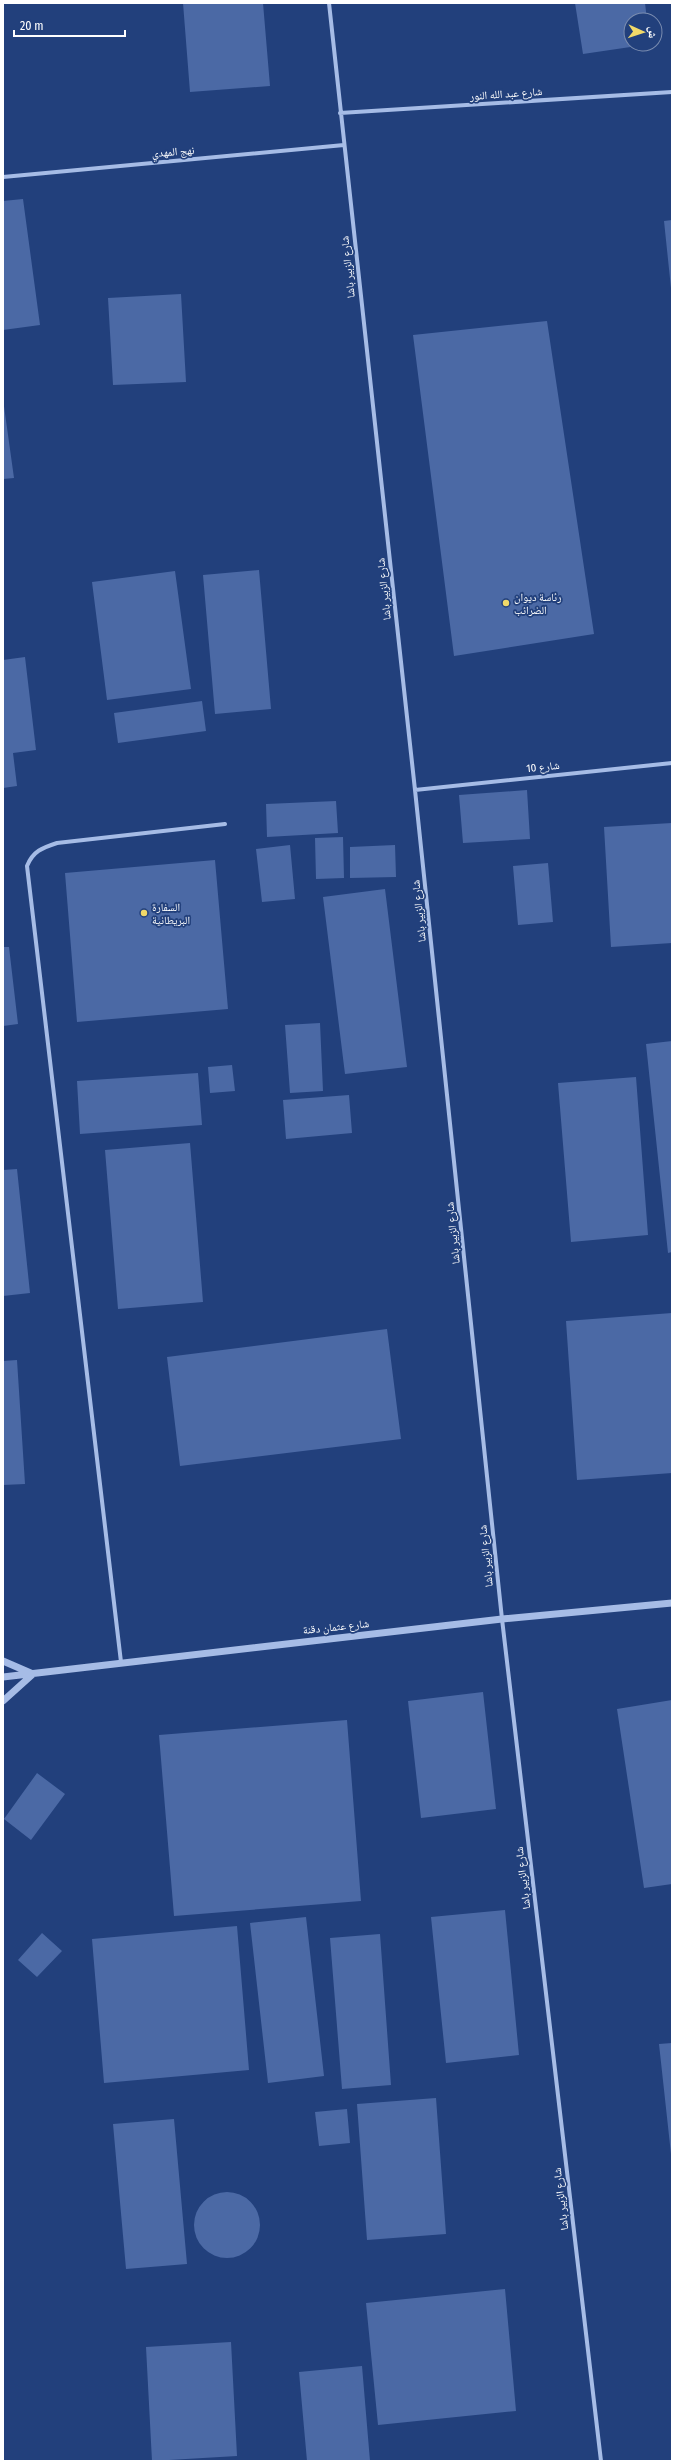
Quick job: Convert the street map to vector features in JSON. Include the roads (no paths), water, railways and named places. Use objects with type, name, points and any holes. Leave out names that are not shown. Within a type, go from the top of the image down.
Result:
[{"type":"street","name":"شارع الزبير باشا","points":[[329,3],[415,790],[502,1620],[601,2461]]},
{"type":"street","name":"شارع عبد الله النور","points":[[340,113],[672,92]]},
{"type":"street","name":"نهج المهدي","points":[[3,177],[344,145]]},
{"type":"street","name":"شارع 10","points":[[415,790],[672,762]]},
{"type":"street","points":[[121,1662],[26,866],[31,856],[41,848],[57,843],[225,824]]},
{"type":"street","name":"شارع عثمان دقنة","points":[[3,1677],[121,1662],[672,1603]]},
{"type":"street","points":[[3,1661],[33,1674],[3,1701]]},
{"type":"place","name":"رئاسة ديوان الضرائب","points":[[506,603]]},
{"type":"place","name":"السفارة البريطانية","points":[[144,913]]}]
